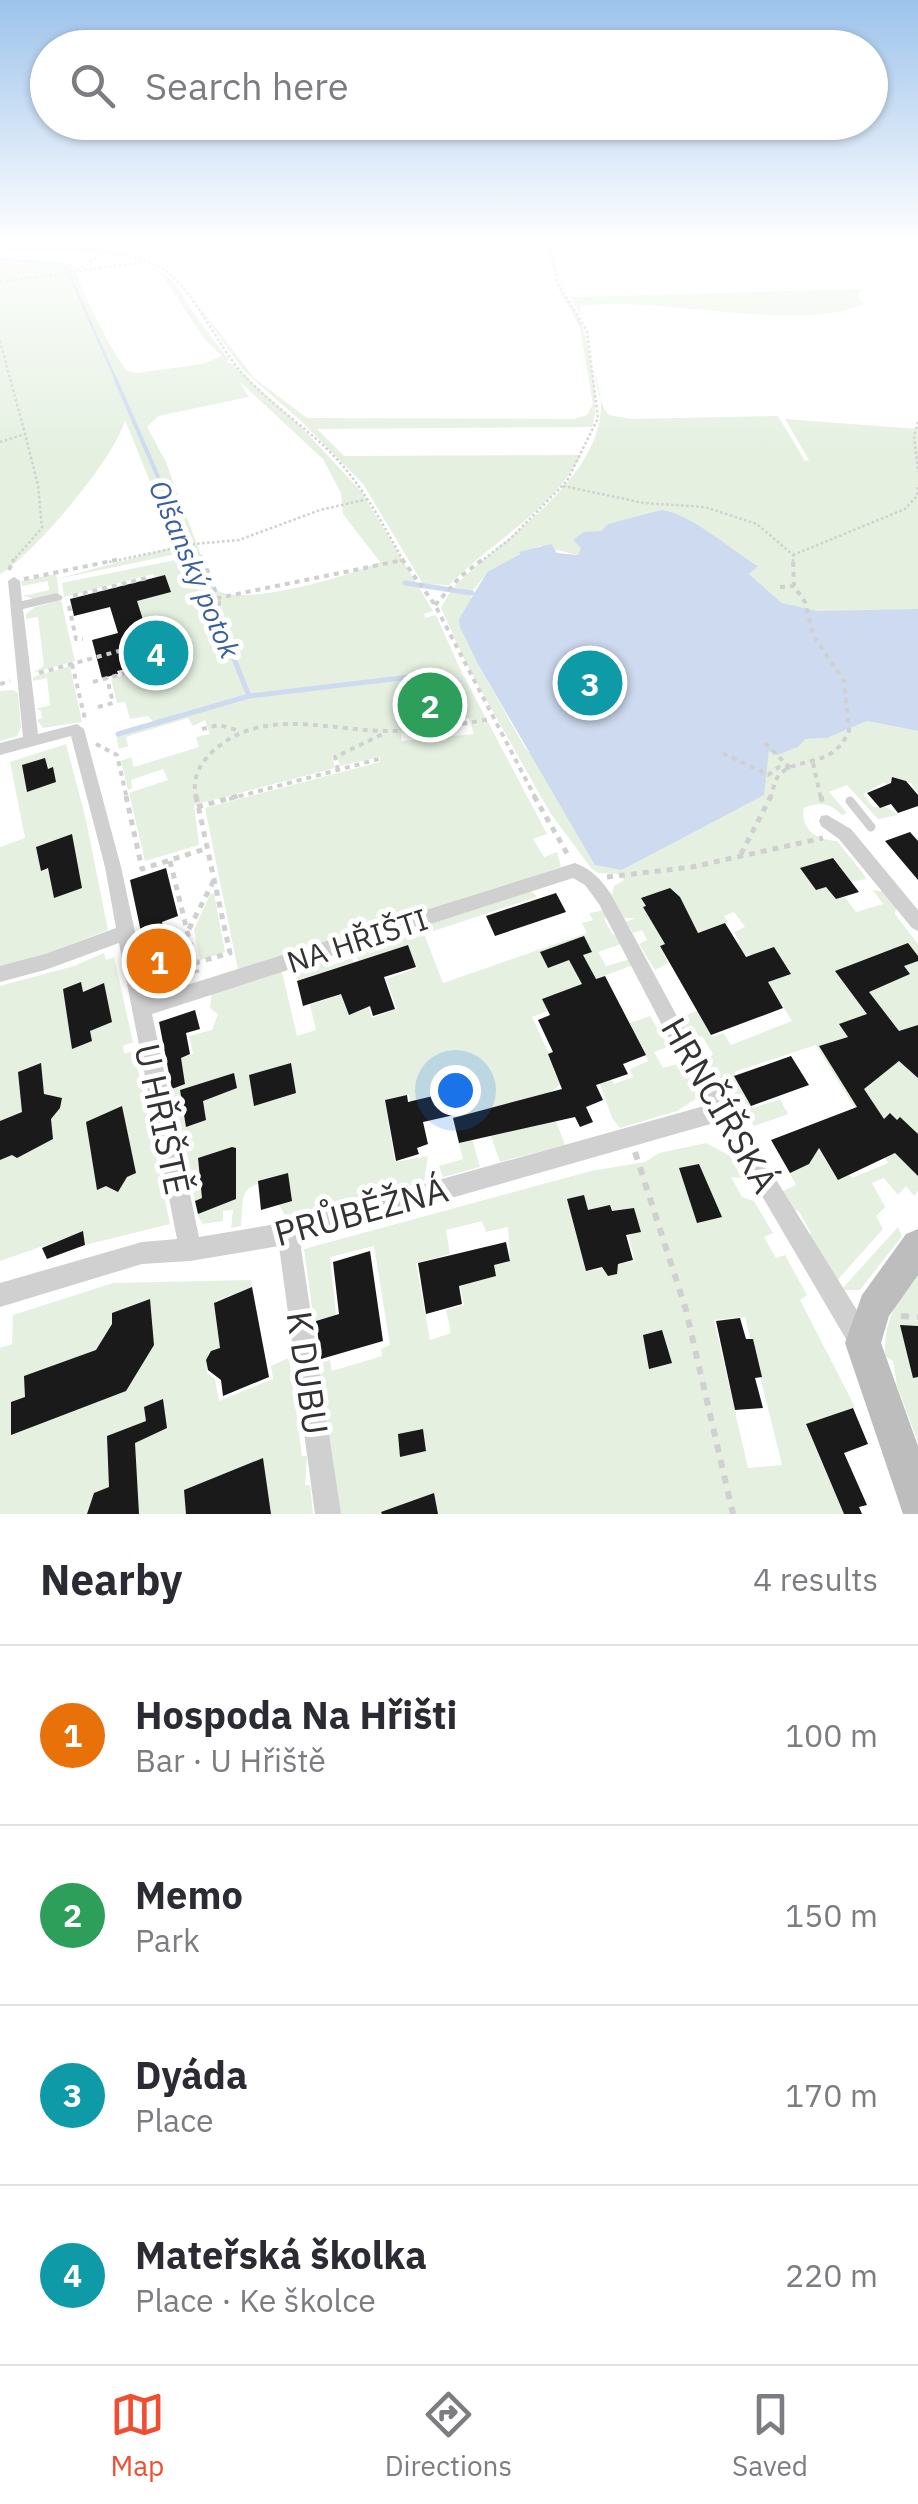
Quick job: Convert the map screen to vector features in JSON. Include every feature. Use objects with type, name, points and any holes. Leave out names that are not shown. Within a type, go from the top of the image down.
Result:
[{"type":"street","points":[[12,581],[31,741]]},
{"type":"street","points":[[17,606],[58,597]]},
{"type":"street","points":[[0,749],[78,729],[87,749]]},
{"type":"street","name":"U HŘIŠTĚ","points":[[87,749],[190,1250]]},
{"type":"street","points":[[826,821],[845,834],[918,924]]},
{"type":"street","name":"NA HŘIŠTI","points":[[140,1009],[575,870]]},
{"type":"street","name":"HRNČÍŘSKÁ","points":[[575,870],[590,880],[605,899],[718,1112],[742,1142],[862,1344]]},
{"type":"street","points":[[0,974],[124,933]]},
{"type":"street","name":"PRŮBĚŽNÁ","points":[[0,1296],[142,1254],[288,1233],[718,1112]]},
{"type":"street","name":"K DUBU","points":[[288,1233],[328,1514]]},
{"type":"street","points":[[918,1246],[874,1307],[862,1344],[918,1502]]},
{"type":"lane","points":[[850,801],[871,826]]},
{"type":"path","points":[[197,312],[232,361],[329,451],[370,498],[403,560],[435,604],[492,719],[575,870]]},
{"type":"path","points":[[435,604],[461,576],[510,538],[563,486],[579,463],[598,418],[599,406],[586,331],[574,312]]},
{"type":"path","points":[[0,340],[38,486],[42,528],[12,560],[12,581]]},
{"type":"path","points":[[225,362],[232,361]]},
{"type":"path","points":[[918,422],[914,436],[918,472]]},
{"type":"path","points":[[0,442],[25,434]]},
{"type":"path","points":[[793,556],[816,544],[852,534],[905,508],[917,496],[918,485]]},
{"type":"path","points":[[563,486],[658,505],[697,505],[756,524],[793,556],[794,586],[808,609],[815,640],[844,681],[848,730],[845,740],[813,764],[779,767],[768,774],[723,753]]},
{"type":"path","points":[[54,572],[194,544],[240,540],[338,505],[356,505],[370,498]]},
{"type":"path","points":[[182,548],[200,555],[218,601]]},
{"type":"path","points":[[208,607],[218,601],[403,560]]},
{"type":"path","points":[[82,639],[76,639],[67,598],[151,576]]},
{"type":"path","points":[[780,587],[794,586]]},
{"type":"path","points":[[93,682],[192,654],[183,632],[151,640]]},
{"type":"path","points":[[88,728],[74,664],[126,649]]},
{"type":"path","points":[[0,677],[0,684]]},
{"type":"path","points":[[98,707],[113,703],[107,678]]},
{"type":"path","points":[[195,964],[230,953],[193,784],[196,772],[215,749],[241,732],[277,722],[388,731],[492,719]]},
{"type":"path","points":[[202,729],[219,724],[241,732]]},
{"type":"path","points":[[338,770],[334,756],[356,750],[388,731]]},
{"type":"path","points":[[765,743],[790,768]]},
{"type":"path","points":[[87,749],[108,747],[117,754],[142,869],[208,848]]},
{"type":"path","points":[[197,807],[380,759]]},
{"type":"path","points":[[813,764],[826,821]]},
{"type":"path","points":[[741,854],[748,836],[770,807],[777,777],[790,768]]},
{"type":"path","points":[[627,876],[692,867],[845,834]]},
{"type":"path","points":[[170,860],[200,990]]},
{"type":"path","points":[[188,932],[214,880]]},
{"type":"path","points":[[628,1138],[640,1163],[686,1310],[734,1514]]},
{"type":"green space","points":[[0,312],[93,312],[119,360],[127,371],[137,373],[203,364],[222,356],[205,340],[186,312],[193,312],[229,360],[226,363],[231,363],[300,426],[361,491],[433,611],[424,614],[425,618],[436,615],[460,669],[547,834],[533,839],[544,857],[557,852],[561,867],[238,970],[205,808],[380,762],[380,757],[340,766],[336,755],[332,757],[335,768],[194,805],[199,845],[145,861],[129,793],[168,780],[163,769],[131,780],[132,788],[128,790],[121,761],[131,757],[134,767],[199,747],[196,737],[210,734],[205,720],[193,726],[188,718],[126,737],[128,746],[119,749],[116,735],[155,724],[148,716],[130,719],[125,702],[117,703],[111,679],[193,654],[184,630],[152,639],[147,625],[125,631],[117,605],[170,592],[165,576],[155,578],[153,574],[64,597],[62,583],[180,559],[202,596],[182,553],[57,579],[176,546],[125,420],[107,456],[72,503],[15,564],[0,574]],"holes":[[[239,381],[323,459],[341,493],[343,514],[380,562],[294,588],[244,595],[225,593],[213,587],[165,460],[147,427],[158,416],[249,397]],[[469,718],[474,734],[401,741],[402,727]]]},
{"type":"green space","points":[[202,312],[254,378],[307,418],[574,419],[587,415],[593,404],[580,328],[571,312],[579,318],[593,372],[594,417],[592,427],[317,429],[344,456],[581,455],[569,475],[538,509],[449,585],[423,584],[363,484],[244,371]]},
{"type":"green space","points":[[726,312],[836,312],[802,315]]},
{"type":"green space","points":[[601,399],[609,415],[631,419],[778,416],[805,461],[809,460],[785,419],[918,429],[918,609],[817,612],[782,603],[749,574],[757,565],[661,510],[603,530],[578,555],[539,546],[487,572],[472,592],[454,587],[566,484],[584,460],[596,434]]},
{"type":"green space","points":[[55,574],[59,593],[34,599],[23,596],[49,590],[48,581],[22,586],[21,581]]},
{"type":"green space","points":[[451,590],[471,595],[479,666],[524,746],[622,870],[763,795],[769,751],[804,739],[827,738],[867,721],[918,731],[918,793],[911,783],[893,777],[890,786],[883,783],[863,794],[873,807],[886,807],[898,815],[878,819],[847,785],[829,792],[847,813],[842,815],[824,804],[804,808],[807,828],[823,839],[837,841],[865,876],[866,879],[826,887],[836,899],[844,896],[856,912],[883,904],[873,890],[886,892],[896,908],[895,914],[918,944],[918,1191],[914,1196],[906,1186],[898,1195],[884,1178],[872,1183],[885,1207],[876,1216],[883,1229],[833,1285],[806,1237],[811,1233],[798,1210],[791,1212],[781,1192],[796,1185],[788,1170],[818,1148],[834,1174],[846,1169],[852,1178],[888,1163],[816,1045],[734,1072],[753,1108],[780,1099],[788,1114],[754,1126],[732,1088],[720,1098],[702,1064],[713,1054],[702,1036],[689,1042],[678,1024],[681,1017],[717,1003],[701,1017],[712,1037],[723,1033],[731,1045],[792,1021],[750,954],[717,966],[721,949],[740,942],[734,932],[745,927],[734,912],[724,916],[728,922],[660,946],[668,963],[655,970],[639,944],[647,940],[642,930],[633,933],[626,922],[635,918],[624,918],[612,895],[614,886],[624,880],[619,874],[598,873],[591,868],[549,811],[468,667],[441,608]]},
{"type":"green space","points":[[61,600],[75,661],[32,673],[44,666],[38,617],[26,619],[26,614],[35,607]]},
{"type":"green space","points":[[70,666],[82,722],[43,728],[37,720],[42,718],[41,711],[36,709],[50,705],[47,678],[33,681],[33,677]]},
{"type":"green space","points":[[0,691],[18,693],[21,727],[17,736],[0,741]]},
{"type":"green space","points":[[66,744],[108,930],[33,959],[0,966],[0,847],[25,838],[10,762]]},
{"type":"green space","points":[[531,890],[537,897],[424,934],[443,983],[587,933],[582,923],[593,920],[589,913],[605,910],[608,916],[604,919],[613,935],[618,934],[621,944],[598,952],[606,966],[631,959],[633,965],[542,999],[548,1011],[532,1017],[548,1052],[650,1016],[665,1041],[671,1040],[673,1045],[654,1052],[663,1068],[684,1062],[696,1085],[696,1099],[677,1111],[620,1128],[612,1118],[598,1078],[608,1073],[614,1084],[633,1077],[630,1069],[648,1061],[636,1037],[553,1068],[560,1085],[546,1095],[565,1145],[500,1162],[482,1111],[466,1116],[480,1167],[443,1177],[439,1166],[463,1159],[459,1143],[470,1139],[458,1096],[438,1102],[436,1095],[422,1098],[426,1118],[415,1121],[409,1095],[385,1100],[395,1162],[428,1156],[424,1182],[286,1217],[279,1205],[277,1179],[249,1188],[242,1205],[241,1226],[231,1228],[233,1210],[223,1211],[223,1221],[203,1224],[197,1215],[204,1212],[202,1200],[195,1201],[171,1090],[185,1084],[183,1072],[169,1077],[166,1063],[193,1054],[189,1036],[212,1030],[218,1014],[210,1008],[212,992],[281,968],[297,1036],[316,1030],[310,1005],[333,997],[298,981],[293,964],[328,953],[332,965],[352,958],[372,1018],[397,1009],[386,979],[417,968],[407,945],[359,962],[353,946],[403,930],[408,940],[423,934],[421,924]]},
{"type":"green space","points":[[214,893],[225,952],[200,960],[194,930],[210,894]]},
{"type":"green space","points":[[104,953],[106,960],[114,957],[133,1042],[123,1046],[124,1054],[134,1051],[170,1224],[85,1245],[83,1232],[0,1261],[0,986],[74,966]]},
{"type":"green space","points":[[706,1143],[730,1156],[742,1178],[731,1177],[742,1197],[754,1201],[773,1233],[764,1237],[776,1258],[785,1255],[807,1295],[800,1300],[855,1407],[806,1425],[844,1514],[340,1514],[318,1364],[330,1360],[332,1371],[382,1356],[381,1349],[390,1345],[374,1246],[330,1257],[336,1315],[314,1321],[304,1249],[591,1171],[645,1162],[659,1153]],"holes":[[[634,1208],[641,1232],[628,1235],[635,1261],[618,1264],[616,1274],[608,1276],[603,1269],[586,1270],[589,1217]],[[482,1221],[486,1232],[508,1227],[510,1260],[494,1265],[496,1276],[460,1286],[464,1305],[446,1310],[451,1333],[430,1340],[416,1263],[450,1254],[446,1230]],[[745,1317],[781,1465],[748,1468],[714,1320]]]},
{"type":"green space","points":[[898,1227],[902,1236],[860,1290],[841,1290]]},
{"type":"green space","points":[[918,1271],[918,1442],[897,1386],[893,1361],[885,1356],[893,1310]]},
{"type":"green space","points":[[251,1280],[252,1287],[216,1301],[222,1349],[206,1360],[207,1373],[215,1379],[219,1401],[273,1379],[271,1366],[289,1358],[302,1456],[307,1456],[305,1485],[310,1485],[313,1514],[0,1514],[0,1348],[12,1344],[13,1315],[113,1283]]},
{"type":"water","points":[[661,510],[698,525],[758,566],[749,574],[782,603],[817,611],[918,609],[918,731],[867,721],[827,738],[805,739],[798,747],[777,755],[769,751],[764,795],[622,870],[595,865],[479,666],[459,619],[487,572],[519,552],[551,544],[557,553],[578,555],[581,548],[573,540],[584,532],[601,531],[608,524]]},
{"type":"building","points":[[165,575],[171,592],[137,601],[151,645],[183,636],[190,654],[102,678],[92,640],[118,633],[110,607],[74,616],[70,599]]},
{"type":"building","points":[[45,758],[48,769],[53,767],[56,782],[27,792],[22,765]]},
{"type":"building","points":[[892,777],[906,781],[918,795],[918,806],[898,813],[891,804],[880,808],[867,793],[891,783]]},
{"type":"building","points":[[910,832],[918,841],[918,880],[885,841]]},
{"type":"building","points":[[72,834],[82,888],[54,898],[48,868],[41,871],[36,847]]},
{"type":"building","points":[[833,858],[859,892],[836,899],[826,887],[816,890],[800,868]]},
{"type":"building","points":[[166,868],[178,916],[162,922],[174,976],[152,984],[130,880]]},
{"type":"building","points":[[670,888],[680,897],[698,933],[725,923],[746,957],[774,947],[791,974],[768,982],[783,1008],[711,1035],[660,946],[665,944],[643,907],[646,906],[641,898]]},
{"type":"building","points":[[556,893],[566,912],[495,936],[486,916]]},
{"type":"building","points":[[584,936],[592,952],[583,955],[596,979],[605,976],[646,1055],[623,1064],[628,1074],[596,1085],[603,1100],[586,1107],[593,1122],[580,1127],[575,1117],[459,1143],[453,1118],[562,1089],[548,1054],[553,1052],[538,1020],[550,1015],[542,999],[582,984],[569,960],[548,968],[540,952]]},
{"type":"building","points":[[908,943],[918,956],[918,961],[904,966],[910,974],[869,992],[899,1031],[918,1025],[918,1078],[899,1061],[864,1089],[884,1119],[890,1113],[897,1120],[900,1117],[918,1134],[918,1176],[895,1153],[838,1180],[819,1148],[809,1164],[790,1173],[771,1140],[857,1107],[819,1046],[848,1037],[839,1024],[867,1014],[835,971]]},
{"type":"building","points":[[408,945],[416,967],[384,977],[395,1009],[373,1016],[370,1006],[349,1015],[341,994],[303,1006],[297,981]]},
{"type":"building","points":[[81,982],[83,992],[104,983],[112,1022],[90,1031],[92,1041],[72,1049],[63,989]]},
{"type":"building","points":[[195,1010],[200,1029],[186,1033],[190,1054],[181,1058],[185,1084],[172,1089],[159,1022]]},
{"type":"building","points":[[791,1056],[809,1085],[751,1106],[734,1076]]},
{"type":"building","points":[[41,1063],[44,1094],[62,1098],[51,1119],[53,1139],[17,1158],[12,1155],[0,1160],[0,1121],[22,1112],[18,1072]]},
{"type":"building","points":[[291,1063],[296,1093],[254,1106],[249,1075]]},
{"type":"building","points":[[234,1073],[237,1088],[203,1101],[206,1120],[186,1127],[180,1090]]},
{"type":"building","points":[[407,1095],[408,1102],[437,1095],[438,1102],[458,1096],[463,1113],[423,1122],[428,1144],[417,1148],[419,1154],[396,1161],[385,1100]]},
{"type":"building","points":[[122,1106],[136,1173],[127,1177],[118,1192],[106,1186],[97,1190],[86,1122]]},
{"type":"building","points":[[236,1148],[236,1199],[198,1214],[195,1201],[202,1198],[198,1158]]},
{"type":"building","points":[[699,1164],[722,1217],[697,1223],[679,1168]]},
{"type":"building","points":[[288,1173],[292,1201],[261,1210],[258,1181]]},
{"type":"building","points":[[584,1195],[588,1210],[610,1205],[612,1211],[634,1208],[641,1232],[626,1235],[633,1260],[618,1264],[617,1274],[608,1276],[602,1267],[586,1271],[567,1199]]},
{"type":"building","points":[[83,1231],[85,1245],[47,1259],[42,1248]]},
{"type":"building","points":[[506,1242],[510,1261],[494,1265],[496,1276],[459,1286],[462,1304],[426,1314],[418,1263]]},
{"type":"building","points":[[370,1251],[383,1341],[321,1359],[316,1321],[339,1314],[333,1262]]},
{"type":"building","points":[[252,1287],[269,1377],[223,1396],[221,1380],[208,1370],[206,1360],[211,1351],[220,1348],[214,1303]]},
{"type":"building","points":[[150,1299],[154,1345],[126,1391],[11,1435],[11,1402],[25,1397],[24,1376],[96,1350],[112,1324],[112,1313]]},
{"type":"building","points":[[740,1318],[746,1339],[753,1339],[762,1377],[755,1378],[763,1408],[735,1410],[716,1321]]},
{"type":"building","points":[[900,1325],[918,1326],[918,1377],[913,1378]]},
{"type":"building","points":[[662,1330],[672,1363],[649,1369],[643,1335]]},
{"type":"building","points":[[163,1399],[167,1428],[135,1443],[139,1514],[87,1514],[94,1493],[109,1487],[107,1436],[146,1421],[144,1407]]},
{"type":"building","points":[[853,1408],[868,1444],[844,1453],[867,1505],[859,1507],[862,1514],[844,1514],[806,1424]]},
{"type":"building","points":[[423,1429],[426,1451],[400,1457],[398,1434]]},
{"type":"building","points":[[263,1458],[271,1514],[186,1514],[184,1490]]},
{"type":"building","points":[[434,1493],[438,1514],[381,1512]]},
{"type":"waterway","name":"Olšanský potok","points":[[86,312],[116,380]]},
{"type":"waterway","name":"Olšanský potok","points":[[115,378],[195,562]]},
{"type":"waterway","name":"Olšanský potok","points":[[194,559],[249,696]]},
{"type":"waterway","points":[[405,583],[472,593]]},
{"type":"waterway","name":"Olšanský potok","points":[[249,696],[418,676],[429,681]]},
{"type":"waterway","points":[[118,734],[249,696]]},
{"type":"place","name":"Mateřská školka","points":[[156,653]]},
{"type":"place","name":"Dyáda","points":[[590,683]]},
{"type":"place","name":"Memo","points":[[430,705]]},
{"type":"place","name":"Hospoda Na Hřišti","points":[[159,961]]}]
